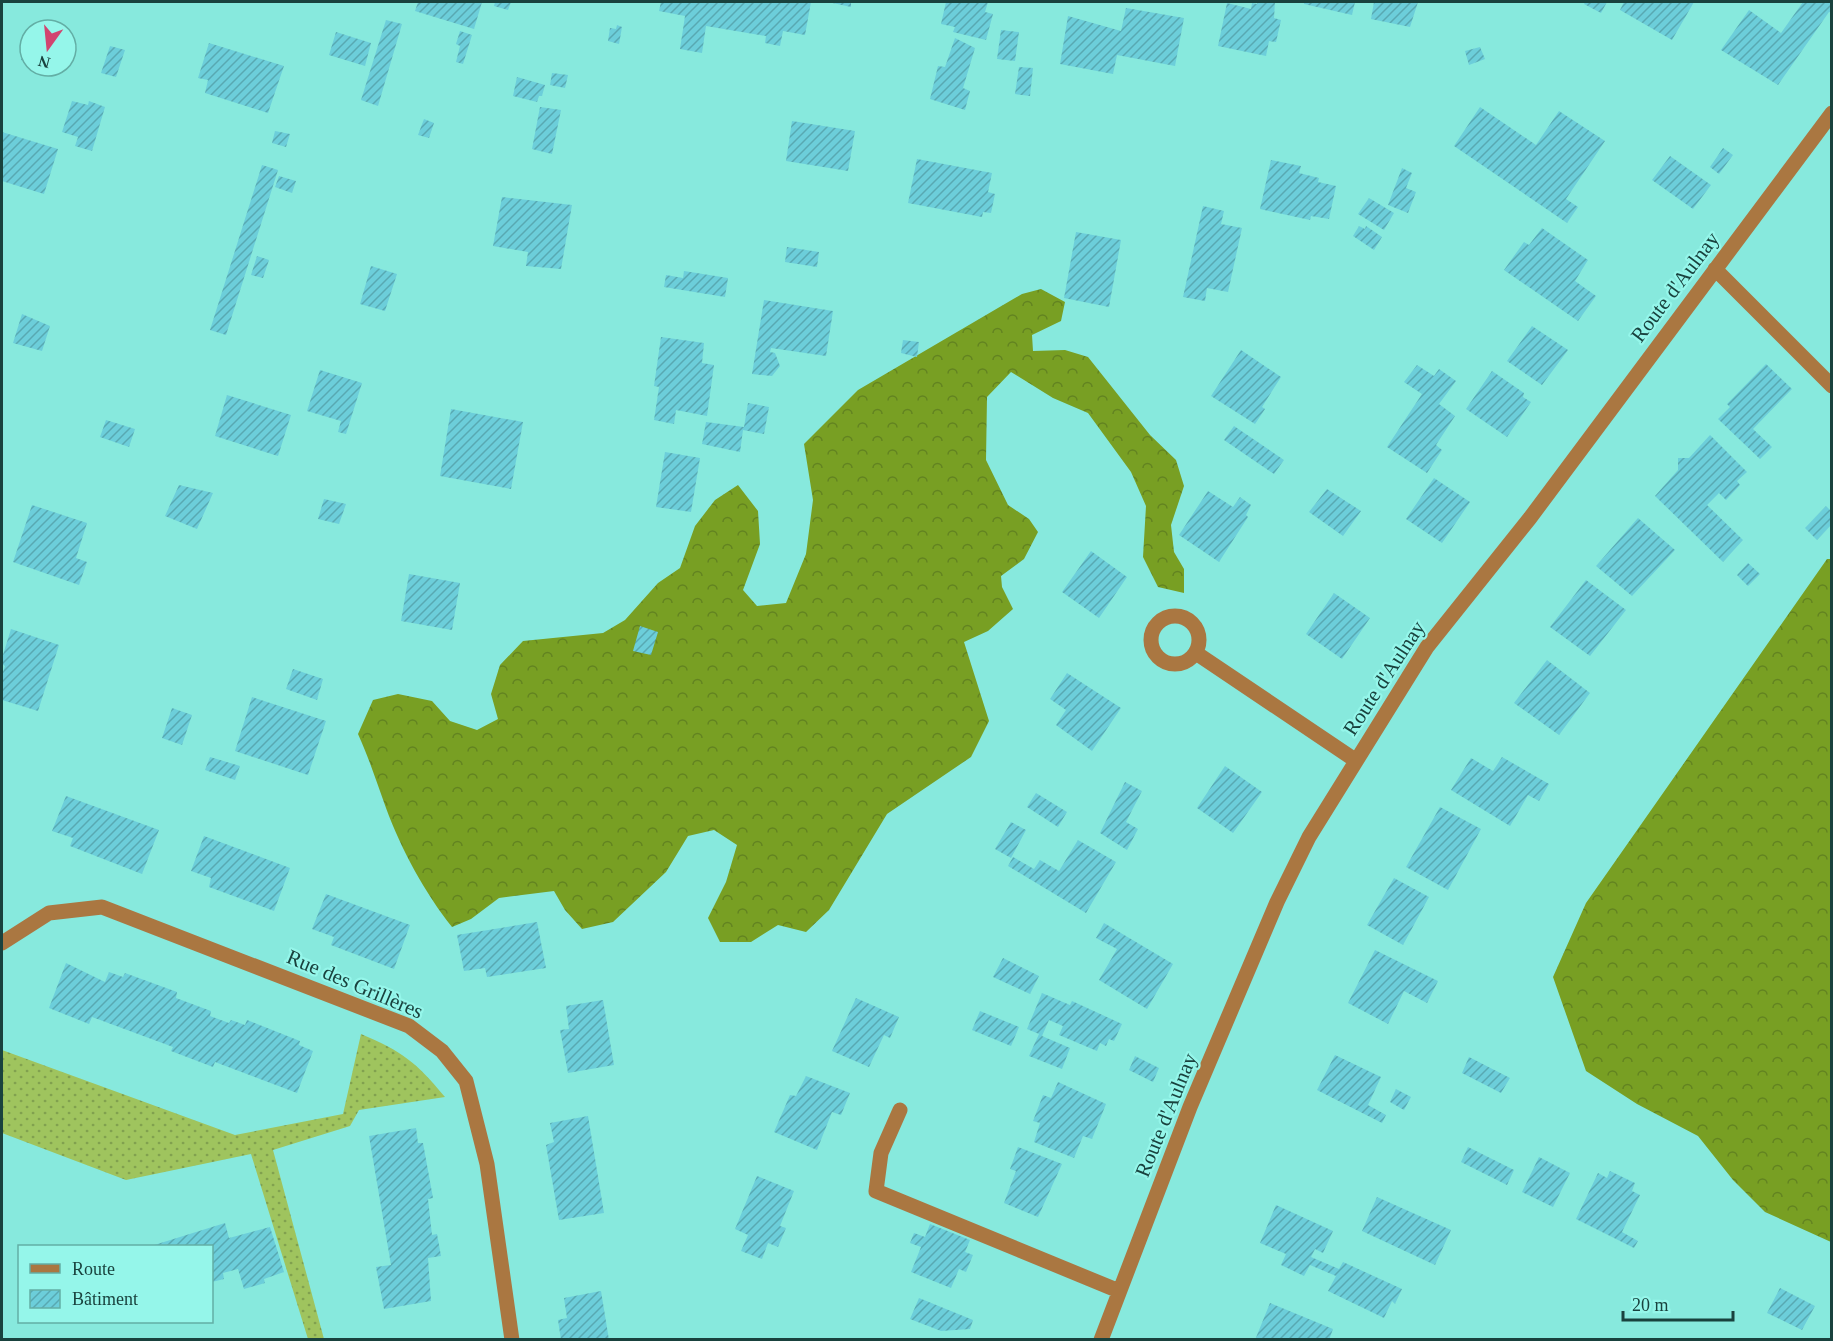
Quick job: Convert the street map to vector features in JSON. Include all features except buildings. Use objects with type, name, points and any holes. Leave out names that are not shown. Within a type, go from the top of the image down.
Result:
[{"type":"street","name":"Route d'Aulnay","points":[[1101,1340],[1190,1107],[1277,902],[1309,837],[1427,646],[1530,518],[1832,113]]},
{"type":"street","points":[[1715,268],[1832,386]]},
{"type":"street","points":[[1196,653],[1356,760]]},
{"type":"street","name":"Rue des Grillères","points":[[2,943],[49,913],[102,907],[410,1026],[434,1044],[466,1081],[487,1164],[508,1338]]},
{"type":"street","points":[[900,1110],[881,1153],[876,1191],[1119,1291]]},
{"type":"green space","points":[[1041,289],[1065,302],[1061,321],[1032,335],[1033,351],[1065,350],[1088,357],[1150,435],[1176,460],[1184,486],[1171,525],[1174,552],[1184,569],[1184,593],[1158,587],[1143,557],[1146,506],[1131,472],[1088,413],[1053,398],[1011,372],[987,397],[986,460],[1008,505],[1029,519],[1038,532],[1024,559],[1001,576],[1002,587],[1013,609],[988,631],[964,642],[989,721],[971,757],[887,814],[829,910],[806,932],[778,925],[751,942],[720,942],[708,918],[726,882],[737,845],[714,830],[688,836],[666,872],[613,922],[582,929],[565,910],[554,891],[499,898],[471,919],[452,927],[432,900],[406,855],[358,734],[373,700],[398,694],[432,701],[450,721],[477,730],[498,719],[491,694],[500,665],[523,641],[603,633],[625,620],[658,583],[680,568],[695,526],[715,500],[738,485],[758,511],[760,544],[743,590],[757,606],[786,603],[806,554],[813,500],[804,444],[858,390],[1022,294]]},
{"type":"green space","points":[[1827,559],[1832,559],[1831,1242],[1765,1212],[1733,1180],[1698,1136],[1637,1104],[1586,1071],[1553,977],[1586,903]]},
{"type":"green space","points":[[361,1034],[408,1059],[445,1097],[359,1110],[350,1126],[273,1150],[324,1339],[308,1339],[251,1154],[126,1180],[2,1133],[2,1050],[235,1135],[343,1114]]}]
